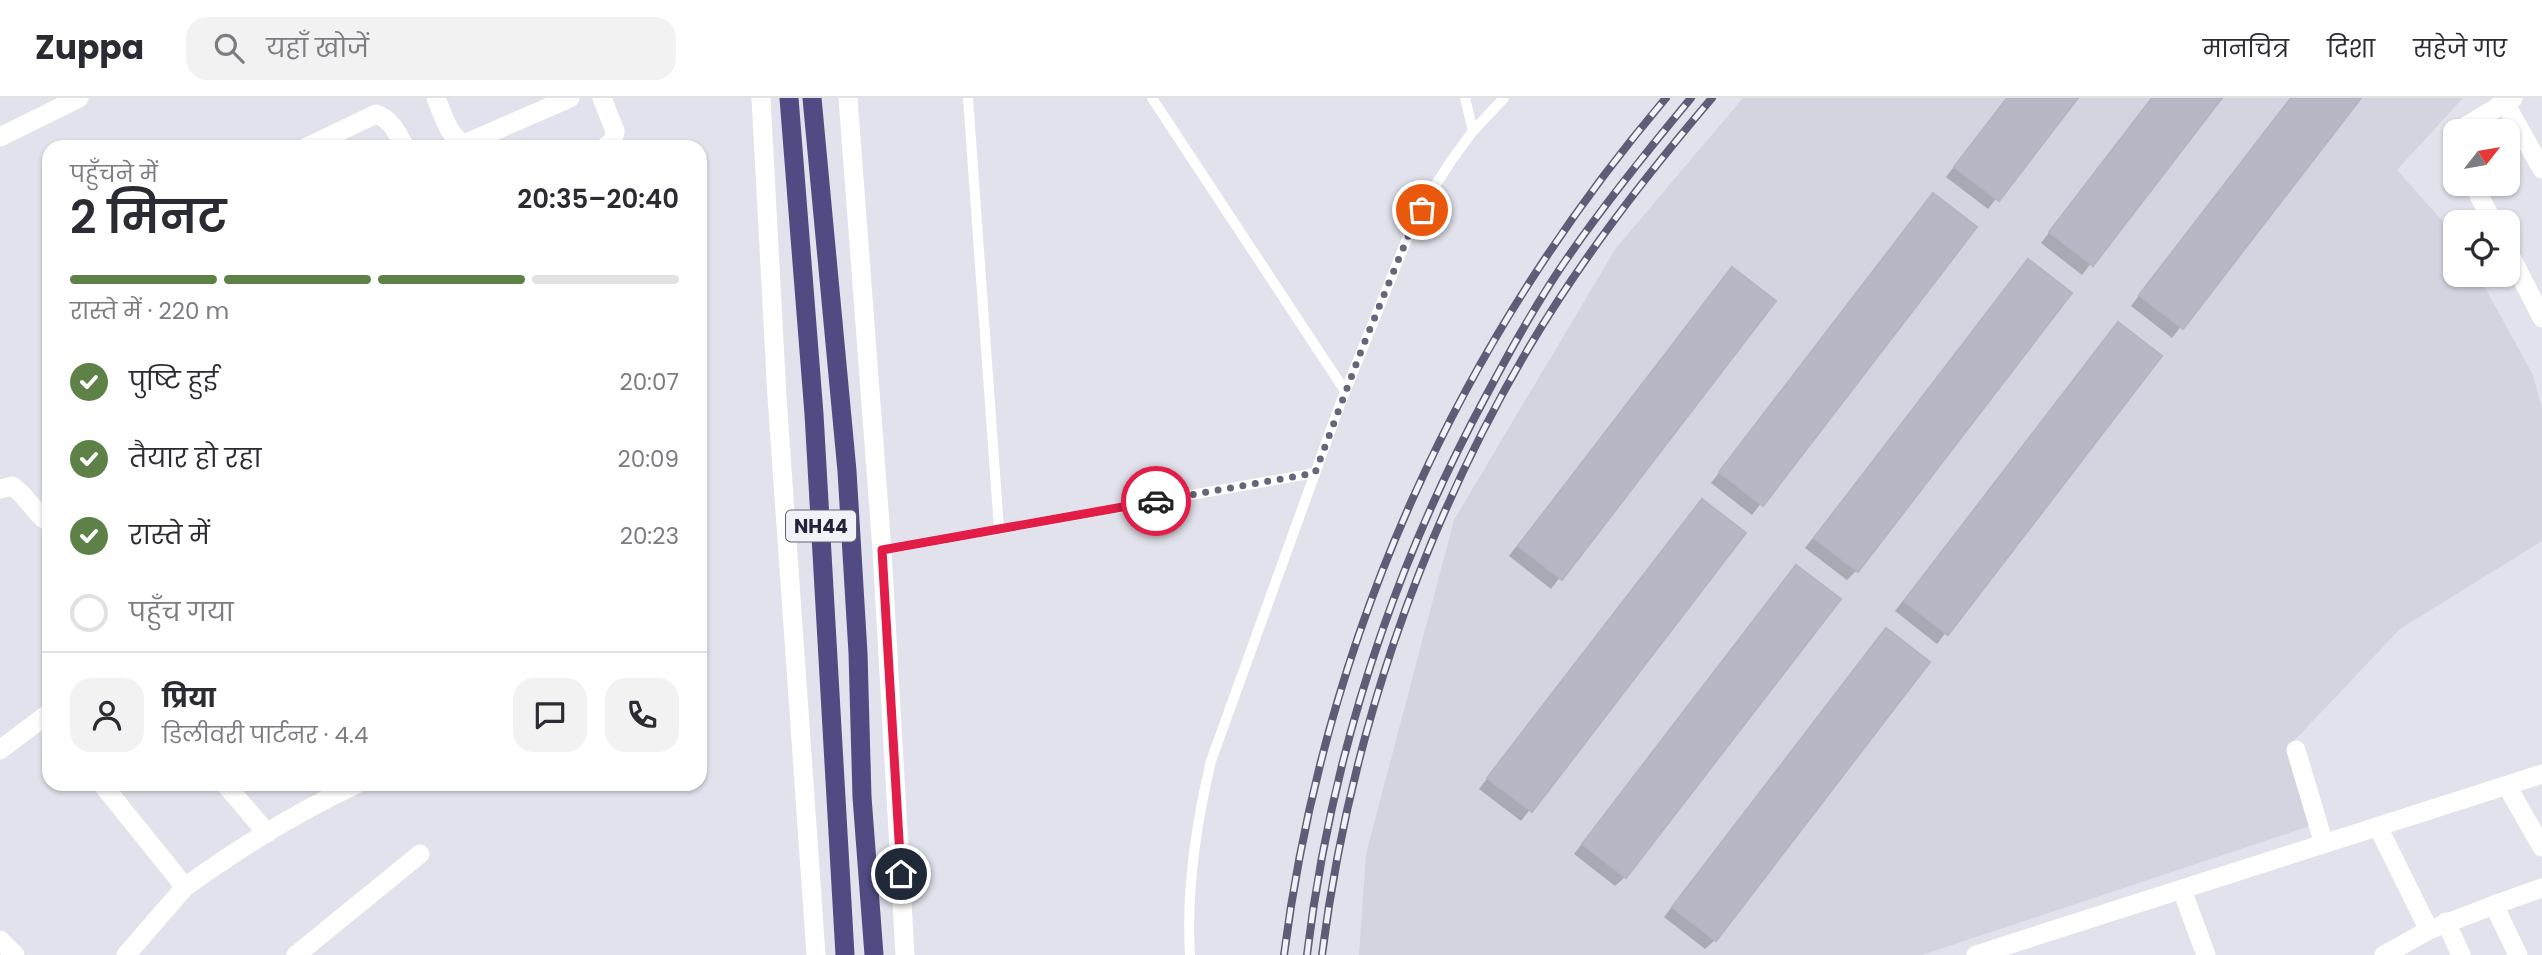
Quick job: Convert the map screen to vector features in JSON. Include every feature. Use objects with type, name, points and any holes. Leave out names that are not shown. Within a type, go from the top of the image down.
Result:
[{"type":"highway","name":"NH44","points":[[789,98],[814,414],[845,955]]},
{"type":"highway","name":"NH44","points":[[812,98],[847,471],[858,653],[862,797],[874,955]]},
{"type":"street","points":[[0,136],[79,98]]},
{"type":"street","points":[[436,98],[452,133],[460,140]]},
{"type":"street","points":[[473,140],[570,98]]},
{"type":"street","points":[[602,98],[615,131],[613,140]]},
{"type":"street","points":[[761,98],[777,397],[817,955]]},
{"type":"street","points":[[848,98],[882,550],[905,955]]},
{"type":"street","points":[[2478,119],[2506,100],[2542,169]]},
{"type":"street","points":[[322,140],[376,114],[394,126],[401,140]]},
{"type":"street","points":[[2520,275],[2542,318]]},
{"type":"street","points":[[0,489],[12,486],[18,490],[42,517]]},
{"type":"street","points":[[0,750],[42,721]]},
{"type":"street","points":[[2296,750],[2324,844]]},
{"type":"street","points":[[1976,955],[2007,950],[2182,890],[2542,774]]},
{"type":"street","points":[[2507,786],[2542,846]]},
{"type":"street","points":[[113,791],[185,887]]},
{"type":"street","points":[[231,791],[267,833]]},
{"type":"street","points":[[126,955],[185,887],[221,861],[340,791]]},
{"type":"street","points":[[2378,827],[2437,926],[2461,955]]},
{"type":"street","points":[[296,955],[420,854]]},
{"type":"street","points":[[2384,955],[2437,926],[2542,888]]},
{"type":"street","points":[[2182,890],[2206,955]]},
{"type":"street","points":[[2494,905],[2518,955]]},
{"type":"street","points":[[0,940],[15,955]]},
{"type":"lane","points":[[968,98],[999,529]]},
{"type":"lane","points":[[1152,98],[1345,391]]},
{"type":"lane","points":[[1465,98],[1473,131]]},
{"type":"lane","points":[[1190,955],[1189,902],[1192,864],[1211,761],[1345,391],[1409,234],[1435,186],[1473,131],[1504,98]]},
{"type":"lane","points":[[882,550],[1315,473]]},
{"type":"shaded area","points":[[1743,98],[2463,98],[2397,170],[2443,222],[2443,287],[2485,287],[2533,375],[2542,409],[2542,541],[2400,629],[2292,743],[2310,826],[1922,955],[1359,955],[1366,854],[1454,520],[1616,248]]},
{"type":"building","points":[[2007,98],[2078,98],[1999,201],[1954,167]]},
{"type":"building","points":[[2152,98],[2222,98],[2093,266],[2049,232]]},
{"type":"building","points":[[2291,98],[2361,98],[2183,329],[2139,295]]},
{"type":"building","points":[[1933,193],[1977,227],[1763,506],[1719,472]]},
{"type":"building","points":[[2028,259],[2072,293],[1858,572],[1814,538]]},
{"type":"building","points":[[1732,267],[1776,301],[1562,580],[1518,546]]},
{"type":"building","points":[[2118,322],[2162,356],[1948,635],[1904,601]]},
{"type":"building","points":[[1702,499],[1746,533],[1532,812],[1487,778]]},
{"type":"building","points":[[1796,565],[1841,599],[1626,878],[1582,844]]},
{"type":"building","points":[[1886,628],[1930,662],[1716,941],[1672,907]]},
{"type":"railway","points":[[1284,955],[1304,837],[1332,721],[1368,608],[1413,498],[1465,392],[1525,290],[1592,192],[1666,98]]},
{"type":"railway","points":[[1307,955],[1318,881],[1349,736],[1370,666],[1422,528],[1487,394],[1546,290],[1612,196],[1691,98]]},
{"type":"railway","points":[[1322,955],[1334,875],[1370,718],[1422,566],[1454,492],[1489,419],[1548,316],[1638,188],[1712,98]]},
{"type":"way so far","points":[[1156,501],[1315,473],[1363,346],[1409,234],[1422,210]]},
{"type":"route","points":[[901,874],[882,550],[1156,501]]}]
